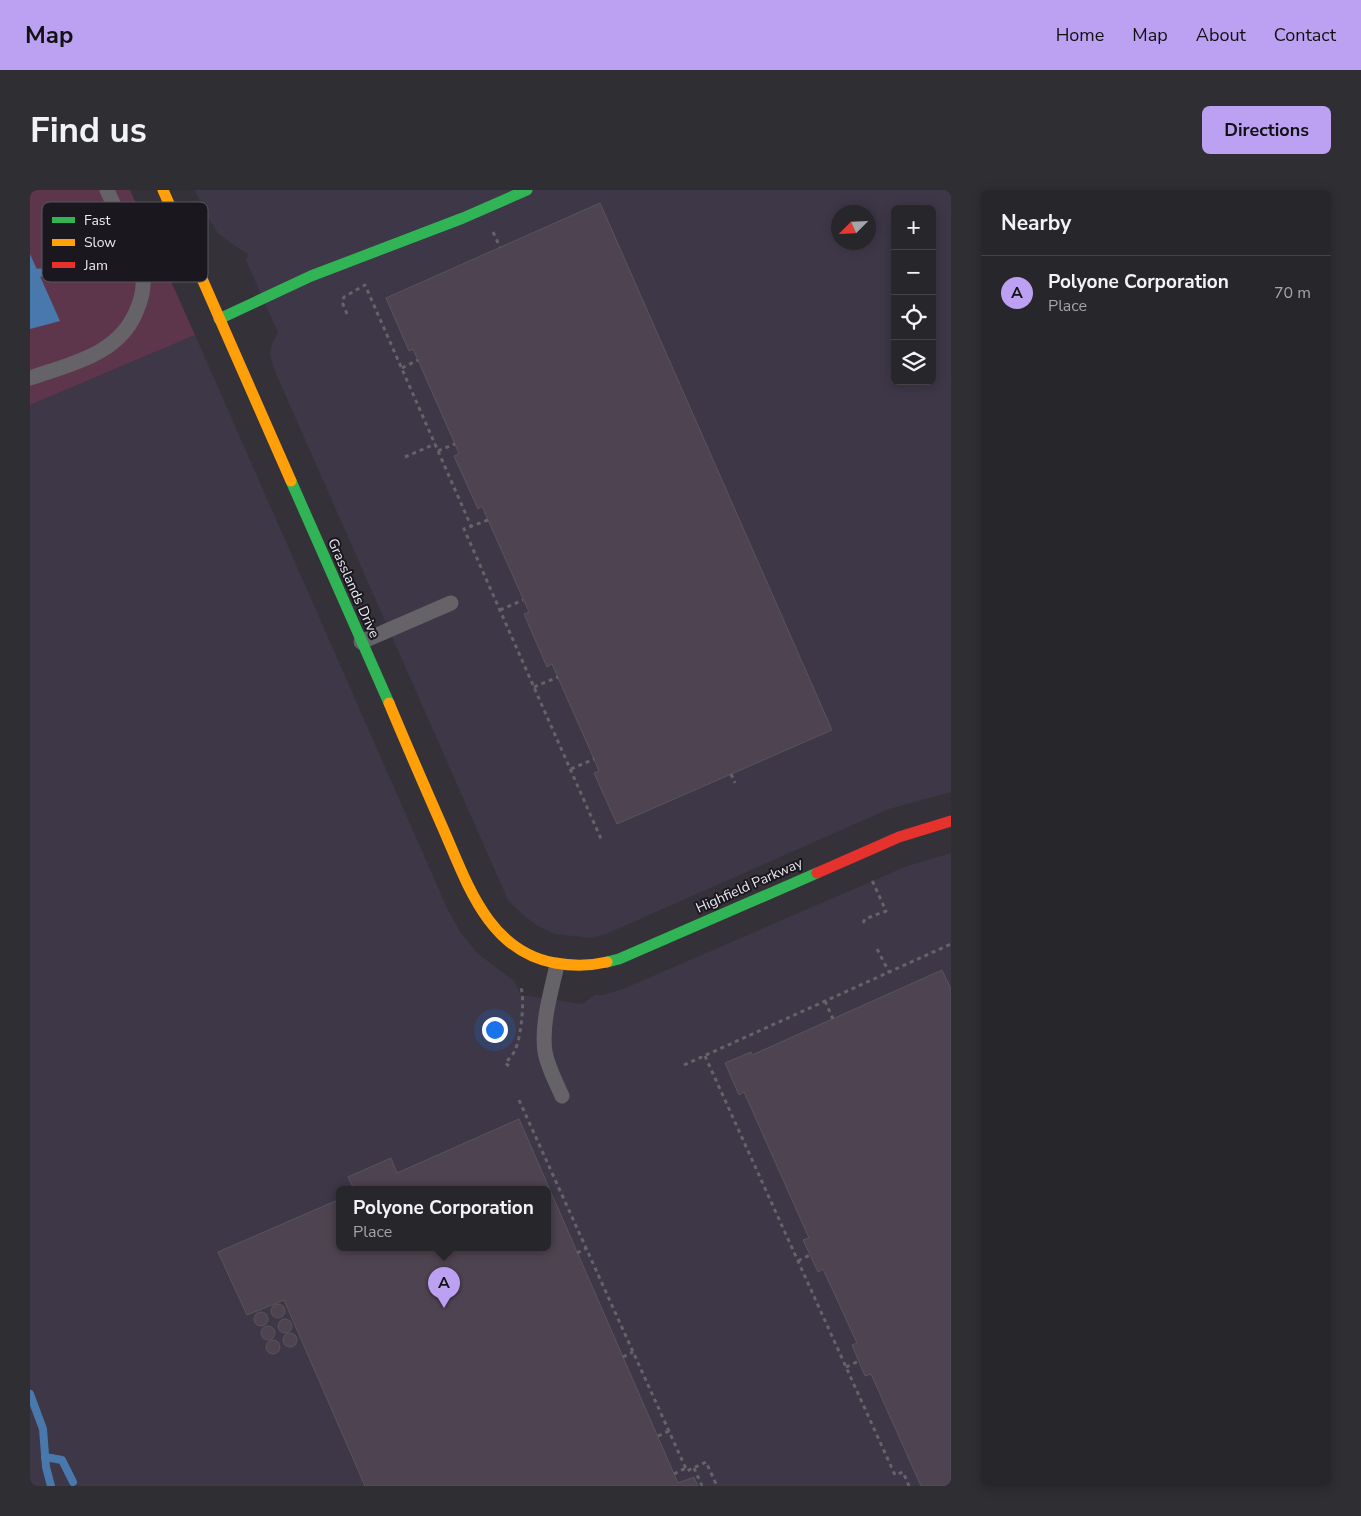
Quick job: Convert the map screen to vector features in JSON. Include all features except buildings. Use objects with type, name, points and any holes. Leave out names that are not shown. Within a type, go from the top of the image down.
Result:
[{"type":"street","name":"Grasslands Drive","points":[[163,190],[168,202]]},
{"type":"street","points":[[219,319],[311,276],[463,218],[527,190]]},
{"type":"street","name":"Grasslands Drive","points":[[203,282],[480,908],[490,923],[511,944],[527,954],[557,964]]},
{"type":"street","name":"Highfield Parkway","points":[[557,964],[588,966],[619,959],[891,840],[951,821]]},
{"type":"lane","points":[[107,190],[112,202]]},
{"type":"lane","points":[[30,378],[86,359],[104,350],[119,338],[133,320],[142,297],[143,282]]},
{"type":"lane","points":[[361,642],[451,603]]},
{"type":"lane","points":[[557,964],[546,1020],[545,1045],[549,1067],[562,1096]]},
{"type":"path","points":[[490,226],[500,247]]},
{"type":"path","points":[[347,314],[342,302],[344,297],[365,285],[471,526]]},
{"type":"path","points":[[402,368],[418,360]]},
{"type":"path","points":[[405,457],[435,444]]},
{"type":"path","points":[[438,451],[455,444]]},
{"type":"path","points":[[488,520],[464,529],[602,841]]},
{"type":"path","points":[[500,610],[524,600]]},
{"type":"path","points":[[534,687],[558,677]]},
{"type":"path","points":[[571,769],[594,759]]},
{"type":"path","points":[[731,774],[735,782]]},
{"type":"path","points":[[863,923],[865,919],[886,911],[871,877]]},
{"type":"path","points":[[684,1065],[951,944]]},
{"type":"path","points":[[878,950],[889,972]]},
{"type":"path","points":[[509,1066],[506,1063],[515,1050],[520,1035],[524,995],[521,988]]},
{"type":"path","points":[[825,1001],[833,1019]]},
{"type":"path","points":[[705,1056],[895,1475],[903,1472],[909,1486]]},
{"type":"path","points":[[519,1100],[687,1471],[706,1462],[717,1486]]},
{"type":"path","points":[[577,1253],[586,1248]]},
{"type":"path","points":[[798,1262],[810,1255]]},
{"type":"path","points":[[623,1357],[634,1352]]},
{"type":"path","points":[[846,1367],[859,1361]]},
{"type":"path","points":[[658,1436],[669,1431]]},
{"type":"path","points":[[674,1474],[686,1468]]},
{"type":"path","points":[[694,1468],[702,1486]]},
{"type":"shaded area","points":[[30,190],[130,190],[135,202],[42,202],[42,282],[171,282],[195,335],[30,405]]},
{"type":"shaded area","points":[[195,190],[951,190],[951,792],[889,809],[606,934],[592,938],[555,934],[538,926],[522,914],[508,900],[274,369],[270,355],[272,344],[278,333],[246,260],[248,254],[218,233],[208,218],[208,202],[200,202]]},
{"type":"shaded area","points":[[195,335],[447,908],[461,933],[478,954],[514,981],[521,995],[582,1004],[595,995],[603,995],[623,989],[907,866],[951,853],[951,1486],[30,1486],[30,405]]},
{"type":"water","points":[[30,254],[60,321],[30,329]]},
{"type":"waterway","points":[[30,273],[42,272]]},
{"type":"waterway","points":[[30,1394],[43,1429],[46,1467],[51,1486]]},
{"type":"waterway","points":[[45,1457],[62,1460],[73,1482]]},
{"type":"traffic: fast","points":[[219,319],[311,276],[463,218],[527,190]]},
{"type":"traffic: fast","points":[[291,481],[389,703]]},
{"type":"traffic: fast","points":[[607,962],[619,959],[817,873]]},
{"type":"traffic: slow","points":[[163,190],[168,202]]},
{"type":"traffic: slow","points":[[203,282],[291,481]]},
{"type":"traffic: slow","points":[[389,703],[470,890],[496,929],[512,944],[532,956],[555,963],[581,965],[607,962]]},
{"type":"traffic: jam","points":[[817,873],[899,837],[951,821]]},
{"type":"place","name":"Polyone Corporation","points":[[444,1308]]}]
